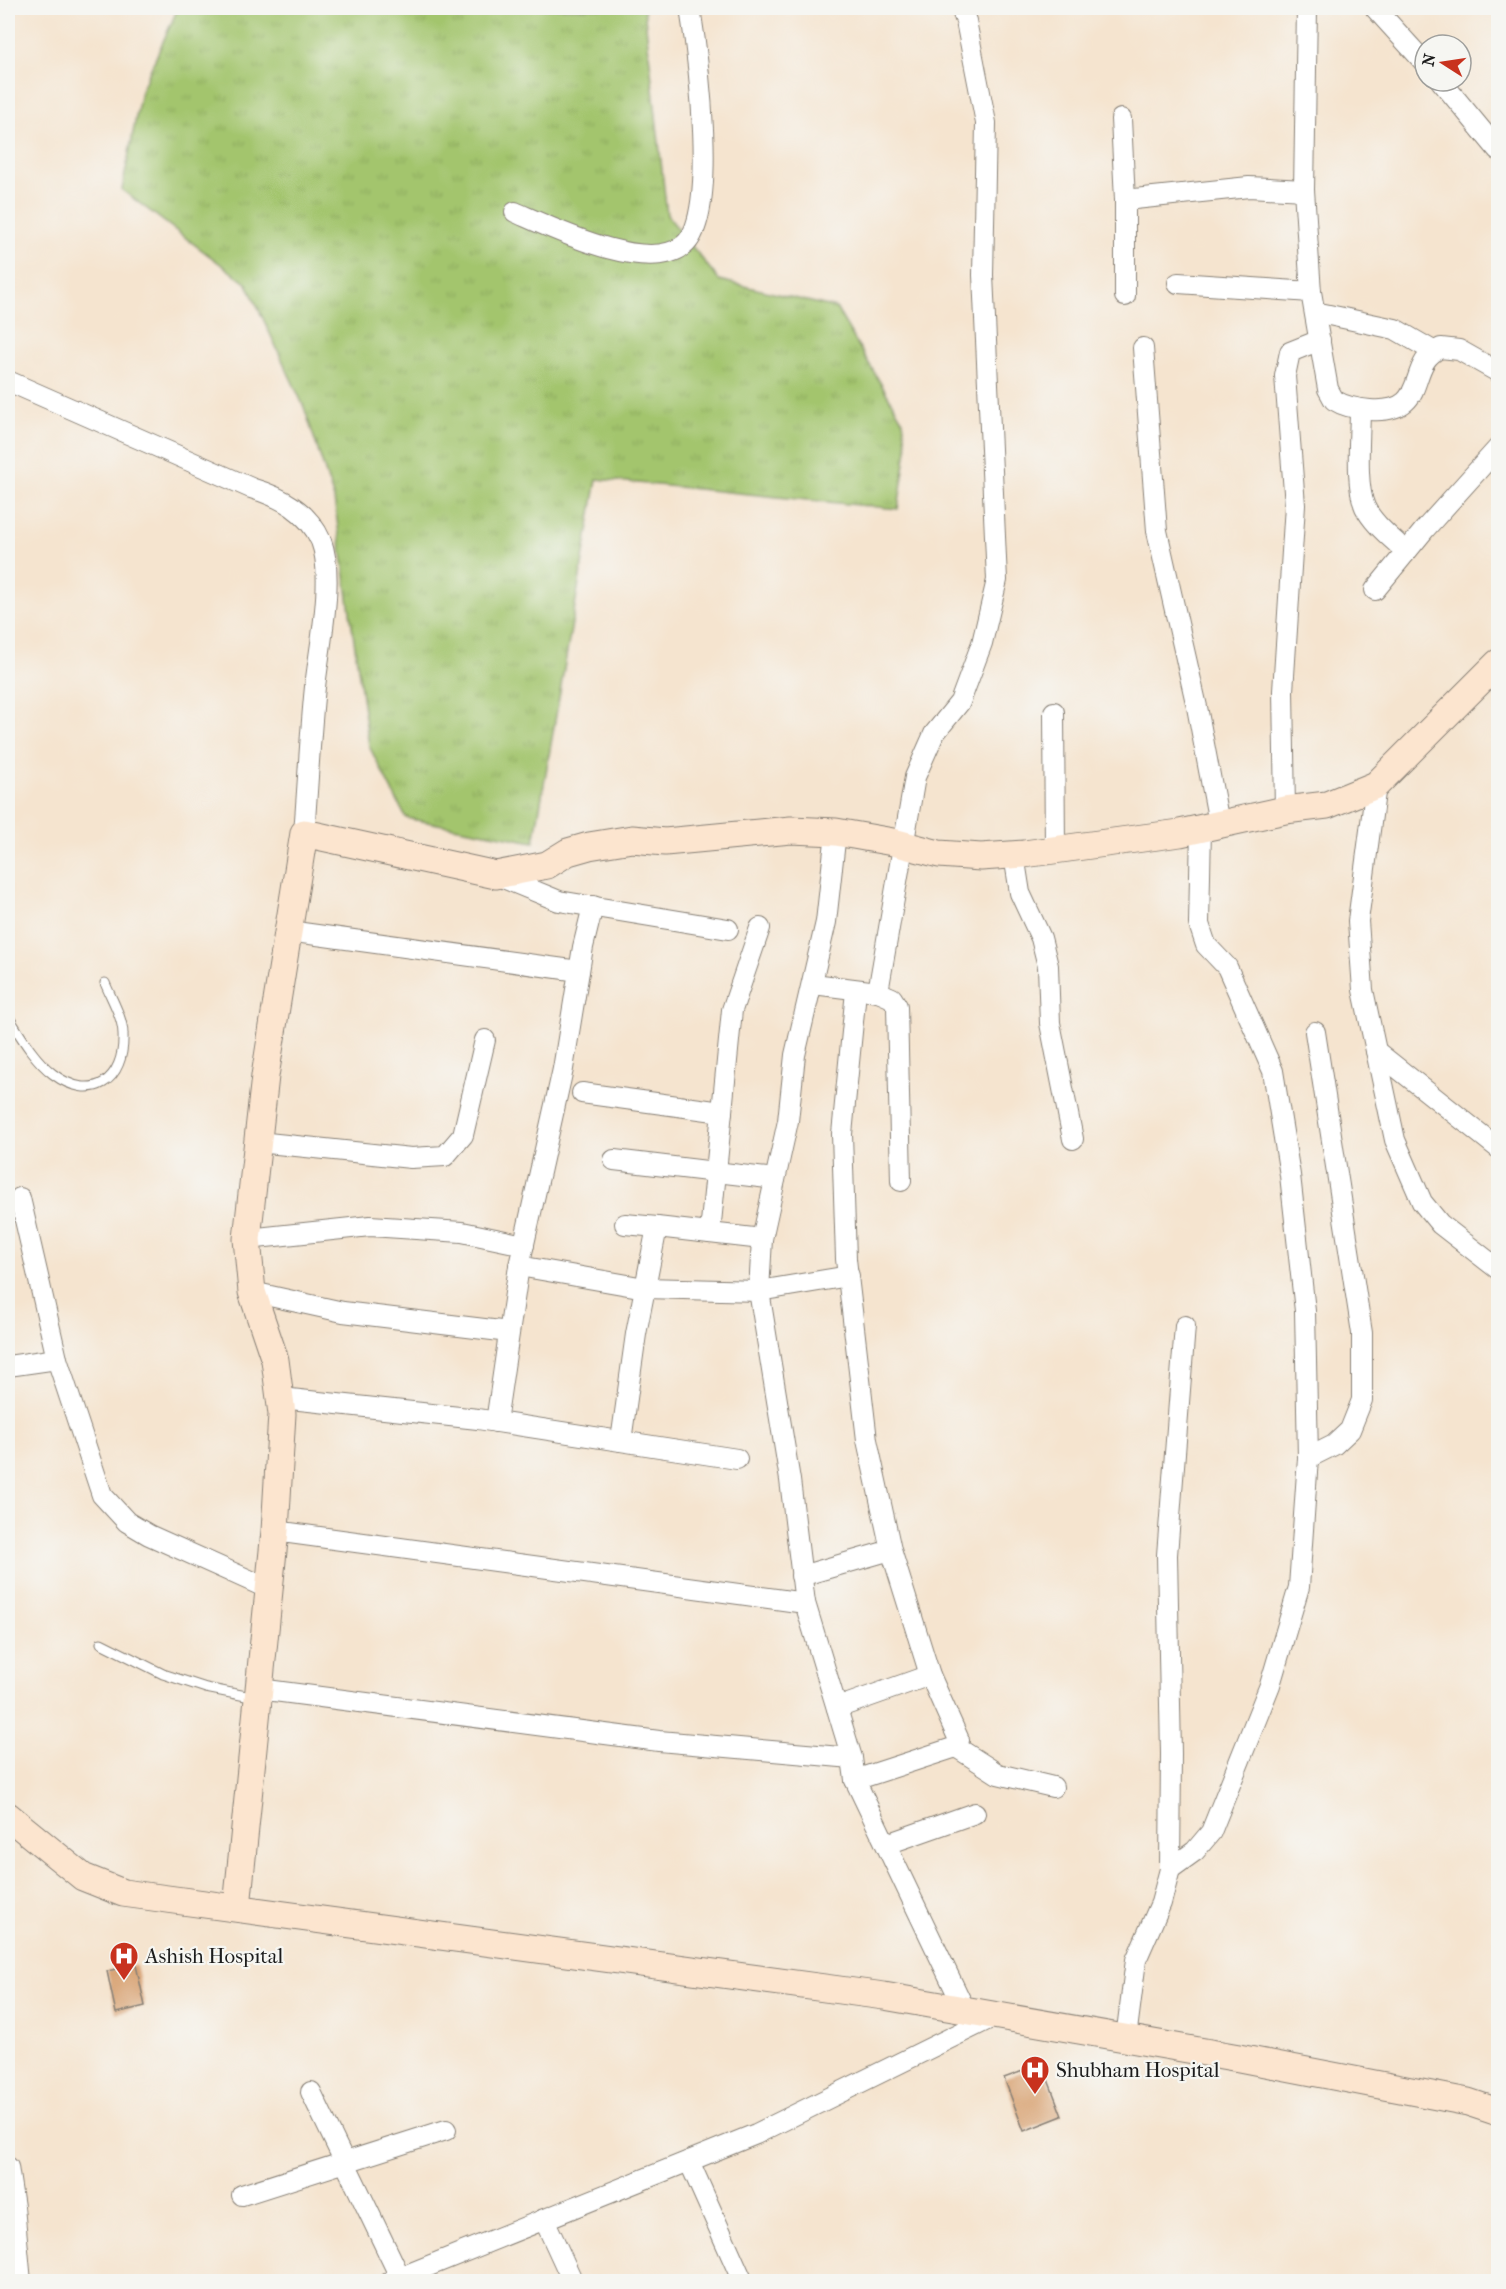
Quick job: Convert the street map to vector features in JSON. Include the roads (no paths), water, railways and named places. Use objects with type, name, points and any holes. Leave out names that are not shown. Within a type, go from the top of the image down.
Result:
[{"type":"street","points":[[515,212],[588,244],[631,252],[664,253],[684,245],[695,229],[703,198],[701,77],[690,8]]},
{"type":"street","points":[[878,992],[915,777],[934,734],[960,702],[982,644],[997,580],[983,275],[986,123],[966,21],[961,8]]},
{"type":"street","points":[[1307,8],[1304,190],[1311,292],[1328,388],[1334,400],[1360,409],[1383,411],[1402,406],[1433,351],[1441,348],[1459,350],[1498,372]]},
{"type":"street","points":[[1375,8],[1413,50]]},
{"type":"street","points":[[1451,93],[1498,150]]},
{"type":"street","points":[[1121,120],[1125,200],[1125,296]]},
{"type":"street","points":[[1125,200],[1249,188],[1304,190]]},
{"type":"street","points":[[1178,284],[1311,292]]},
{"type":"street","points":[[1315,312],[1395,329],[1433,351]]},
{"type":"street","points":[[1285,810],[1283,692],[1295,505],[1285,376],[1290,352],[1320,340]]},
{"type":"street","points":[[1143,348],[1157,531],[1197,707],[1210,825],[1199,924],[1201,936],[1227,967],[1273,1071],[1290,1175],[1305,1311],[1308,1458],[1299,1587],[1270,1685],[1211,1832],[1195,1851],[1170,1869]]},
{"type":"street","points":[[8,381],[251,488],[273,495],[302,512],[321,542],[326,565],[322,645],[315,685],[304,833],[258,1142],[247,1239],[252,1292],[276,1360],[281,1398],[281,1449],[275,1532],[237,1907]]},
{"type":"street","points":[[1360,409],[1361,492],[1365,507],[1373,519],[1406,552]]},
{"type":"street","points":[[1375,590],[1498,448]]},
{"type":"street","points":[[496,876],[547,865],[568,852],[589,846],[632,839],[665,842],[791,830],[836,832],[939,854],[981,857],[1014,855],[1180,834],[1210,825],[1285,810],[1327,805],[1376,785],[1498,663]]},
{"type":"street","points":[[1054,712],[1055,849]]},
{"type":"street","points":[[1376,785],[1358,921],[1363,990],[1395,1140],[1422,1202],[1440,1224],[1498,1269]]},
{"type":"street","points":[[836,832],[826,922],[795,1055],[788,1122],[762,1239],[759,1291],[785,1445],[805,1603],[852,1758],[855,1780],[965,2010]]},
{"type":"street","points":[[304,833],[496,876],[538,894],[593,906],[728,929]]},
{"type":"street","points":[[1014,855],[1020,892],[1041,938],[1048,966],[1050,1023],[1073,1139]]},
{"type":"street","points":[[496,1422],[519,1266],[563,1069],[579,971],[593,906]]},
{"type":"street","points":[[710,1233],[732,1010],[760,928]]},
{"type":"street","points":[[288,931],[579,971]]},
{"type":"street","points":[[813,984],[878,992],[892,998],[899,1017],[901,1181]]},
{"type":"street","points":[[855,1780],[956,1747],[959,1740],[930,1675],[891,1550],[867,1440],[849,1276],[842,1134],[856,991]]},
{"type":"street","points":[[1308,1458],[1334,1445],[1350,1430],[1362,1400],[1362,1333],[1315,1032]]},
{"type":"street","points":[[258,1142],[411,1158],[434,1159],[445,1156],[463,1135],[485,1040]]},
{"type":"street","points":[[1376,1051],[1498,1148]]},
{"type":"street","points":[[582,1093],[722,1112]]},
{"type":"street","points":[[614,1160],[716,1174],[775,1179]]},
{"type":"street","points":[[20,1198],[57,1359],[102,1495],[127,1522],[149,1535],[269,1589]]},
{"type":"street","points":[[625,1224],[762,1239]]},
{"type":"street","points":[[247,1239],[370,1226],[462,1233],[524,1245]]},
{"type":"street","points":[[630,1442],[645,1288],[657,1227]]},
{"type":"street","points":[[519,1266],[645,1288],[759,1291],[849,1276]]},
{"type":"street","points":[[252,1292],[343,1312],[509,1332]]},
{"type":"street","points":[[1126,2038],[1136,1960],[1161,1903],[1170,1869],[1171,1754],[1167,1555],[1185,1326]]},
{"type":"street","points":[[8,1366],[57,1359]]},
{"type":"street","points":[[281,1398],[496,1422],[737,1459]]},
{"type":"street","points":[[275,1532],[805,1603]]},
{"type":"street","points":[[801,1576],[891,1550]]},
{"type":"street","points":[[837,1708],[930,1675]]},
{"type":"street","points":[[259,1694],[650,1740],[852,1758]]},
{"type":"street","points":[[956,1747],[998,1774],[1053,1786]]},
{"type":"street","points":[[887,1844],[975,1814]]},
{"type":"street","points":[[8,1816],[82,1877],[123,1893],[237,1907],[316,1921],[508,1944],[884,1996],[1126,2038],[1468,2102],[1498,2112]]},
{"type":"street","points":[[311,2092],[345,2162],[394,2279],[756,2134],[997,2015]]},
{"type":"street","points":[[242,2195],[446,2130]]},
{"type":"street","points":[[689,2161],[743,2282]]},
{"type":"street","points":[[8,2167],[21,2282]]},
{"type":"street","points":[[544,2219],[573,2282]]},
{"type":"lane","points":[[8,1016],[51,1072],[79,1086],[99,1086],[109,1080],[118,1070],[123,1054],[123,1032],[105,982]]},
{"type":"lane","points":[[101,1643],[163,1674],[206,1688],[259,1694]]},
{"type":"place","name":"Ashish Hospital","points":[[124,1982]]},
{"type":"place","name":"Shubham Hospital","points":[[1035,2096]]}]
